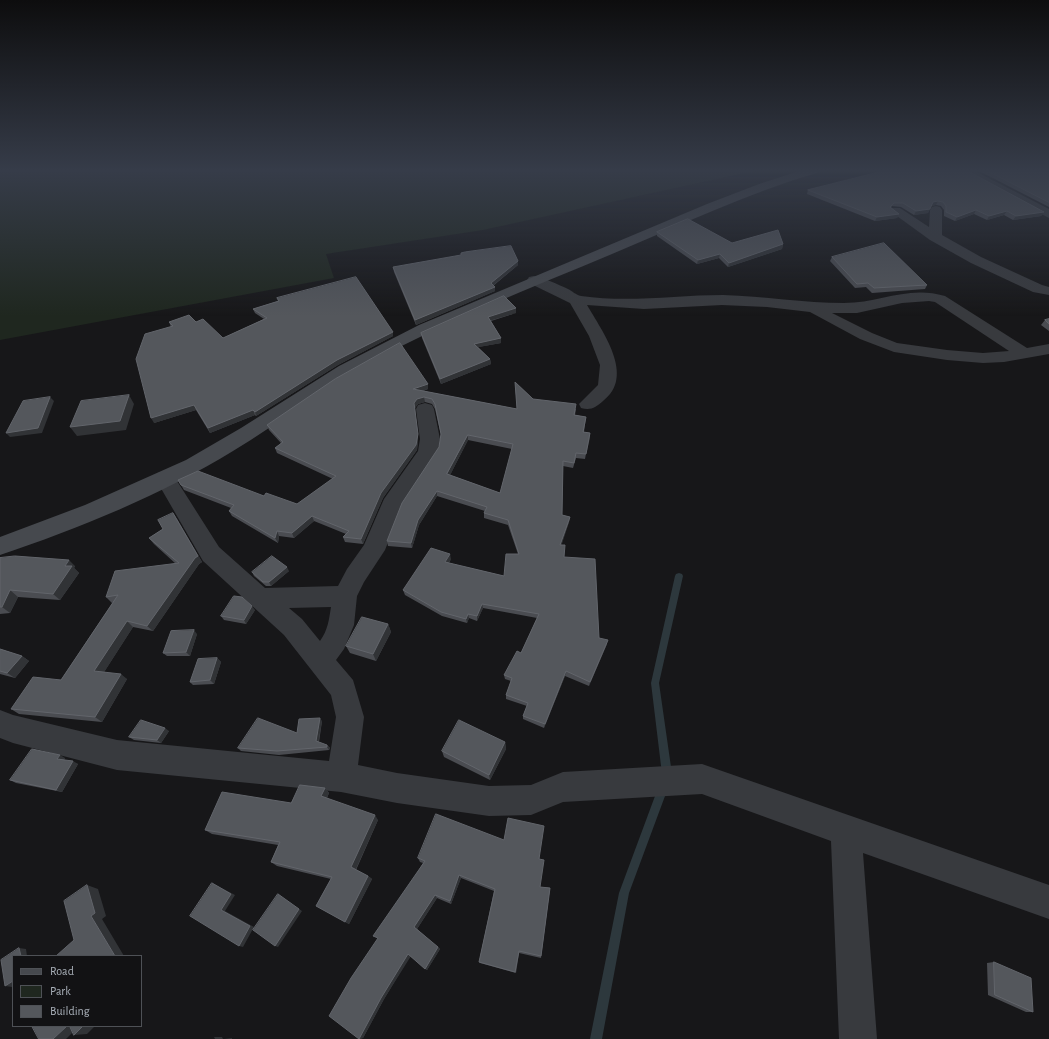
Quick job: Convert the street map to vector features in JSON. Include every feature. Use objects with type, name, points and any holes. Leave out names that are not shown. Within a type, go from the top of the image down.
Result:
[{"type":"street","points":[[0,546],[89,512],[184,470],[210,456],[318,385],[364,359],[534,280],[681,218]]},
{"type":"street","points":[[907,218],[935,237],[976,260],[1038,289],[1049,291]]},
{"type":"street","points":[[935,237],[936,218]]},
{"type":"street","points":[[534,280],[562,292],[576,300],[644,304],[690,301],[759,302],[812,308],[857,308],[902,298],[936,297],[1024,353]]},
{"type":"street","points":[[576,300],[597,336],[609,365],[607,386],[600,395],[588,404]]},
{"type":"street","points":[[812,308],[866,336],[894,347],[947,355],[983,358],[1049,349]]},
{"type":"street","points":[[320,661],[335,641],[341,625],[345,596],[355,576],[374,550],[392,505],[428,452],[430,439],[425,409]]},
{"type":"street","points":[[165,478],[211,554],[293,627],[343,689],[350,717],[341,777]]},
{"type":"street","points":[[262,598],[345,596]]},
{"type":"street","points":[[0,724],[14,729],[117,755],[341,777],[397,788],[489,802],[531,800],[563,787],[702,779],[940,866],[1049,902]]},
{"type":"street","points":[[846,832],[858,1039]]},
{"type":"green space","points":[[0,218],[536,218],[483,230],[326,254],[334,278],[0,340]]},
{"type":"building","points":[[688,219],[732,243],[778,230],[783,244],[729,263],[720,254],[698,260],[657,232]]},
{"type":"building","points":[[884,243],[927,285],[874,288],[868,283],[857,284],[832,257]]},
{"type":"building","points":[[511,246],[518,261],[491,283],[495,287],[415,320],[393,267],[461,255],[461,253],[465,252]]},
{"type":"building","points":[[356,277],[393,332],[337,360],[255,412],[253,410],[208,428],[194,405],[151,418],[136,359],[145,334],[173,326],[169,322],[189,315],[196,322],[203,319],[223,338],[267,318],[253,309],[279,301],[277,298]]},
{"type":"building","points":[[504,296],[516,308],[488,317],[501,338],[474,344],[490,359],[440,379],[421,333]]},
{"type":"building","points":[[400,343],[428,384],[413,389],[517,409],[515,382],[533,399],[576,404],[574,415],[586,417],[583,432],[590,433],[586,454],[576,453],[574,463],[563,461],[562,515],[570,517],[560,545],[565,545],[564,557],[595,559],[599,638],[608,640],[590,682],[566,671],[545,724],[523,716],[528,703],[506,695],[512,678],[504,675],[517,651],[521,653],[539,614],[482,604],[477,616],[468,614],[466,619],[441,612],[403,590],[431,548],[450,554],[445,562],[504,576],[506,554],[519,554],[508,520],[484,513],[487,507],[437,491],[418,520],[411,543],[387,541],[402,503],[439,447],[441,434],[435,404],[432,399],[424,397],[417,399],[414,403],[418,434],[416,445],[381,493],[361,539],[343,537],[349,531],[312,516],[292,533],[277,531],[275,538],[229,511],[234,505],[181,485],[178,480],[198,471],[264,496],[266,493],[297,504],[336,476],[275,448],[283,442],[267,425],[335,379]],"holes":[[[468,435],[513,444],[500,493],[447,474]]]},
{"type":"building","points":[[129,395],[120,421],[70,427],[81,401]]},
{"type":"building","points":[[50,397],[38,428],[6,433],[23,401]]},
{"type":"building","points":[[173,513],[198,556],[195,558],[147,626],[127,621],[94,671],[121,674],[95,717],[11,709],[33,677],[61,680],[118,595],[106,597],[115,571],[179,563],[149,538],[163,529],[158,520]]},
{"type":"building","points":[[15,556],[69,560],[65,566],[72,566],[53,594],[10,590],[2,607],[0,607],[0,558]]},
{"type":"building","points":[[272,556],[287,567],[269,582],[263,582],[252,572]]},
{"type":"building","points":[[234,596],[242,597],[252,606],[244,620],[221,616]]},
{"type":"building","points":[[362,617],[388,624],[373,654],[346,646]]},
{"type":"building","points":[[194,630],[186,652],[163,653],[171,631]]},
{"type":"building","points":[[0,649],[22,656],[7,673],[0,671]]},
{"type":"building","points":[[217,658],[210,680],[190,682],[198,659]]},
{"type":"building","points":[[258,718],[297,733],[299,719],[320,718],[316,741],[327,745],[327,747],[277,751],[238,748]]},
{"type":"building","points":[[141,720],[165,728],[157,740],[129,737]]},
{"type":"building","points":[[459,720],[505,742],[489,775],[442,751]]},
{"type":"building","points":[[32,749],[60,755],[57,759],[73,761],[56,790],[10,780]]},
{"type":"building","points":[[300,785],[325,788],[321,796],[375,815],[351,867],[368,876],[345,922],[316,906],[332,877],[271,862],[280,842],[205,830],[222,792],[291,803]]},
{"type":"building","points":[[436,814],[504,840],[508,818],[544,826],[539,859],[544,860],[540,887],[550,888],[541,956],[519,951],[515,972],[479,962],[495,889],[459,875],[450,901],[435,895],[414,927],[438,947],[425,969],[408,954],[381,998],[359,1039],[329,1016],[351,978],[378,938],[373,936],[425,861],[418,858]]},
{"type":"building","points":[[212,883],[231,894],[221,910],[250,926],[239,946],[190,916]]},
{"type":"building","points":[[87,885],[95,913],[91,916],[114,955],[57,955],[74,940],[64,901]]},
{"type":"building","points":[[278,894],[299,909],[275,946],[253,930]]},
{"type":"building","points":[[19,948],[21,955],[12,955],[12,982],[5,986],[1,960]]},
{"type":"building","points":[[994,962],[1031,978],[1033,1012],[995,995]]},
{"type":"building","points":[[33,1027],[66,1027],[53,1039],[39,1039]]},
{"type":"building","points":[[70,1027],[82,1027],[74,1035]]},
{"type":"waterway","points":[[667,774],[655,683],[679,576]]},
{"type":"waterway","points":[[596,1039],[624,893],[663,788]]}]
